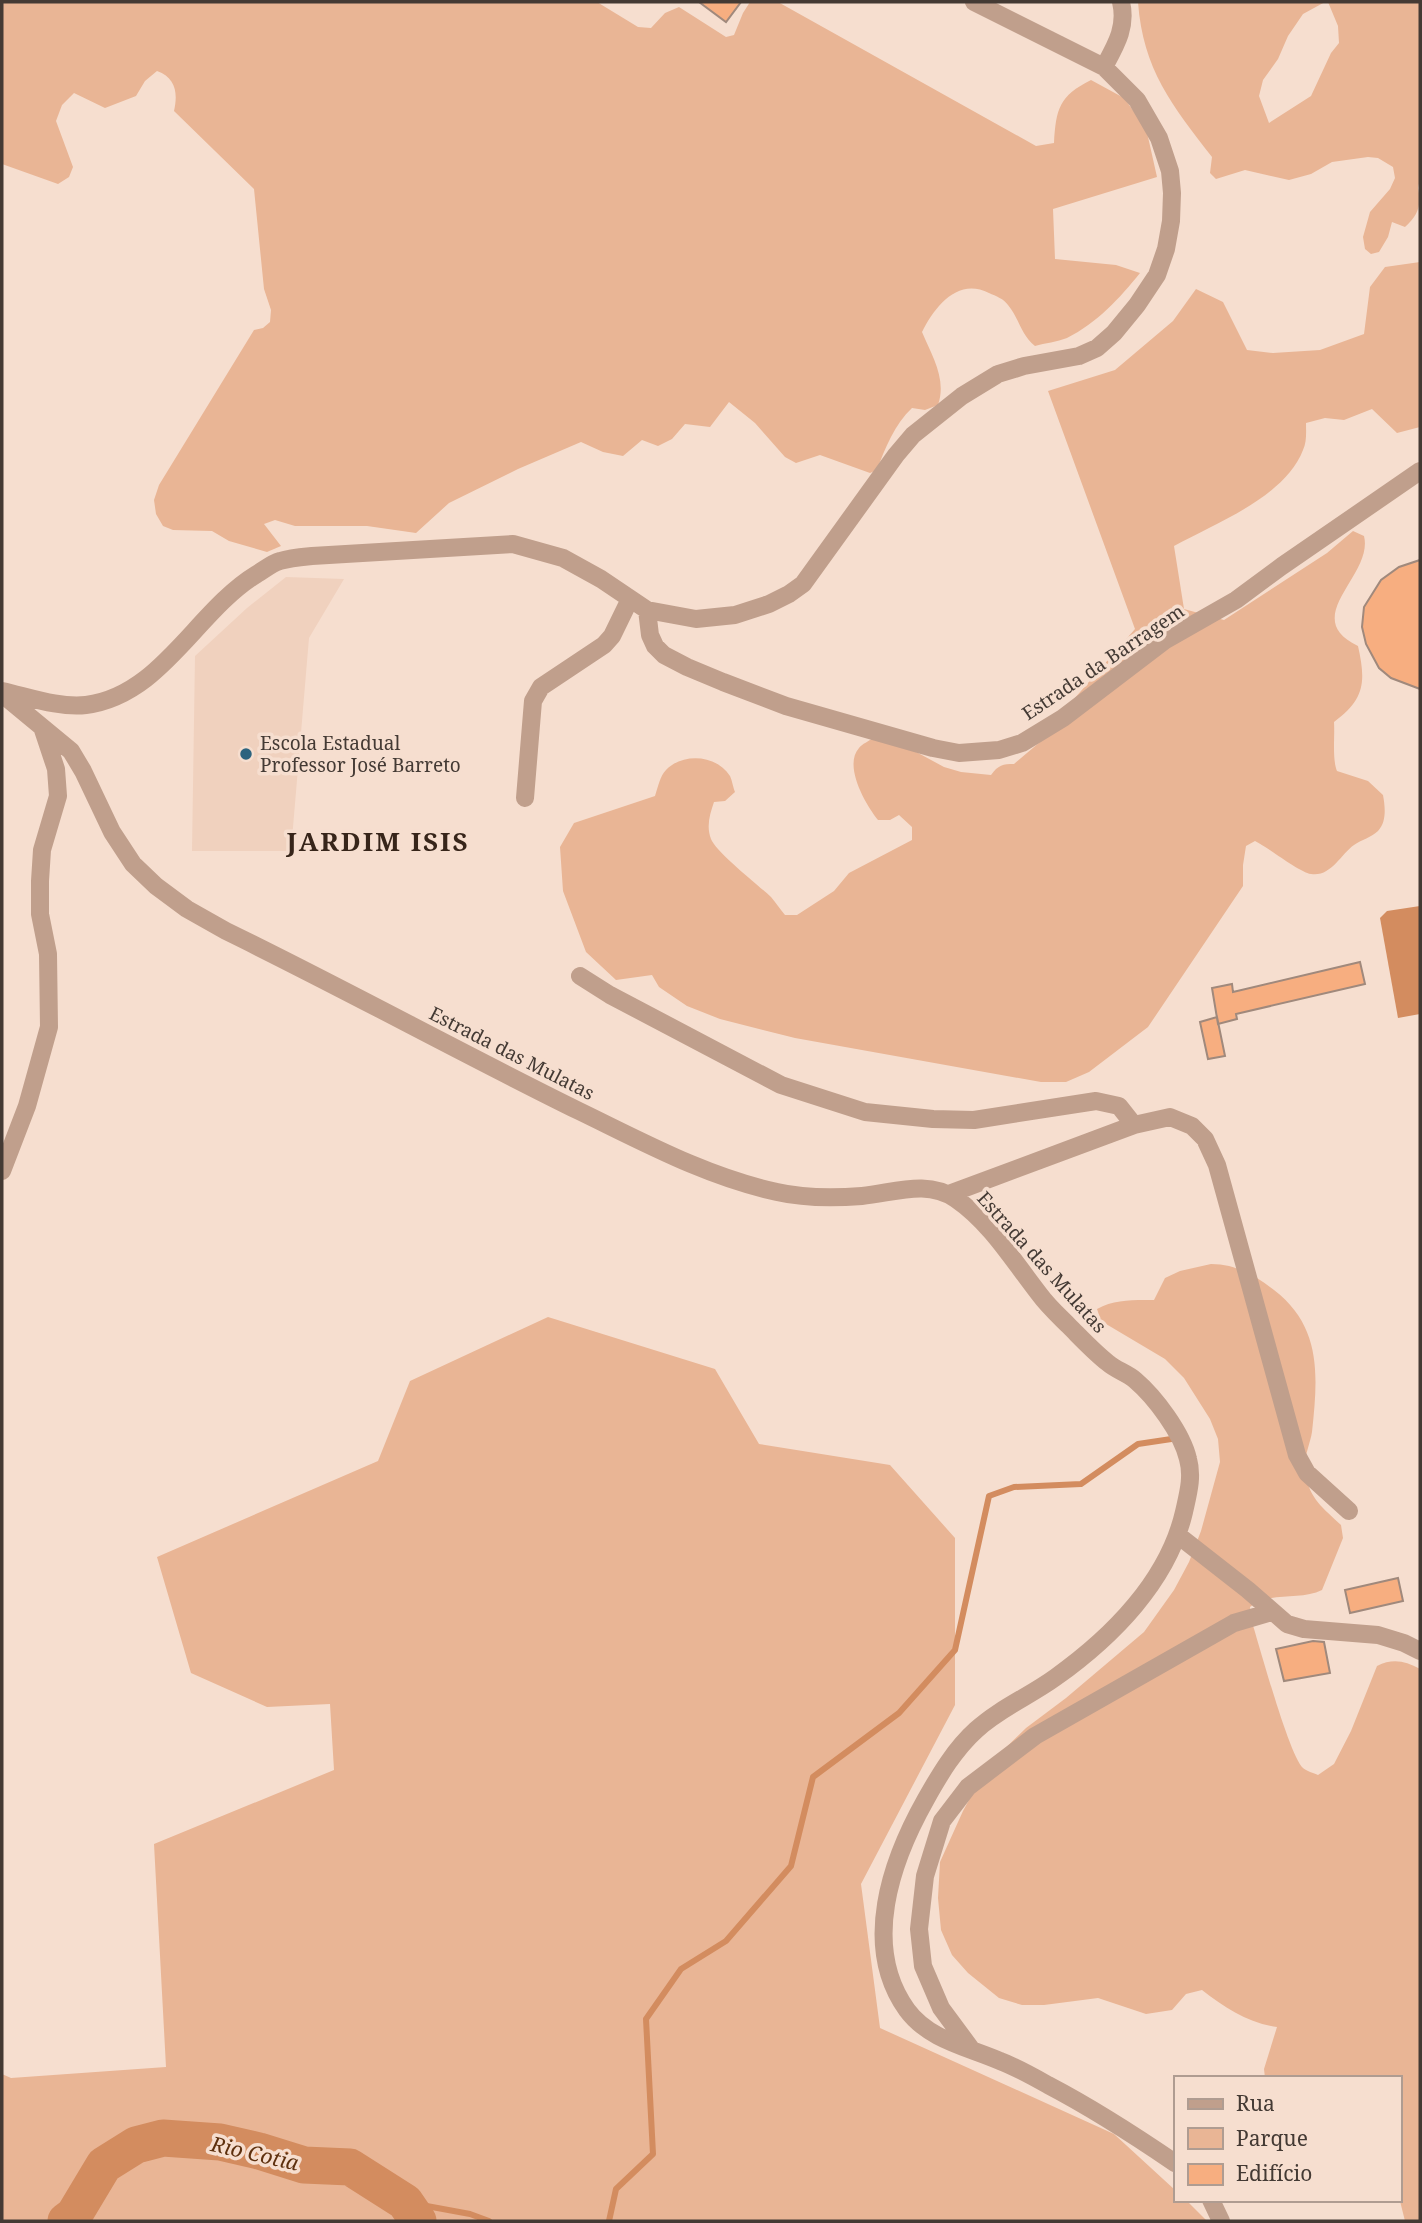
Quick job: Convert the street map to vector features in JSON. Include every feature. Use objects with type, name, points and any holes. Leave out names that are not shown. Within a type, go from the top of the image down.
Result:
[{"type":"street","points":[[2,692],[58,704],[83,705],[109,701],[120,696],[132,690],[158,667],[234,589],[279,561],[290,559],[513,544],[563,558],[647,610],[696,620],[735,615],[789,594],[803,584],[817,568],[913,435],[981,383],[998,374],[1024,366],[1079,356],[1097,348],[1114,333],[1157,275],[1170,230],[1170,171],[1160,138],[1137,100],[1104,66],[974,2]]},
{"type":"street","points":[[1104,66],[1121,36],[1121,2]]},
{"type":"street","name":"Estrada da Barragem","points":[[647,610],[650,635],[655,646],[664,655],[723,682],[786,706],[933,748],[959,753],[999,750],[1022,743],[1063,718],[1164,641],[1236,600],[1420,471]]},
{"type":"street","points":[[525,798],[533,701],[541,687],[604,645],[612,636],[630,599]]},
{"type":"street","name":"Estrada das Mulatas","points":[[2,692],[43,730],[71,751],[112,832],[133,864],[156,886],[187,909],[533,1088],[692,1166],[780,1193],[862,1196],[903,1188],[932,1189],[950,1194],[984,1225],[1020,1266],[1041,1297],[1071,1328],[1112,1366],[1134,1379],[1161,1409],[1178,1435],[1188,1458],[1191,1482],[1179,1536],[1165,1565],[1133,1608],[1098,1643],[1055,1678],[979,1727],[958,1748],[907,1833],[895,1862],[886,1896],[884,1926],[891,1982],[908,2011],[924,2029],[1005,2063],[1078,2101],[1174,2162]]},
{"type":"street","points":[[2,1171],[27,1106],[49,1027],[48,954],[40,914],[40,881],[42,850],[58,796],[55,769],[43,730]]},
{"type":"street","points":[[579,975],[610,995],[781,1085],[865,1112],[974,1120],[1096,1101],[1119,1106],[1134,1125]]},
{"type":"street","points":[[950,1194],[1134,1125],[1170,1117],[1192,1126],[1205,1139],[1217,1165],[1297,1455],[1307,1473],[1349,1511]]},
{"type":"street","points":[[1179,1536],[1287,1624],[1304,1629],[1378,1635],[1420,1651]]},
{"type":"street","points":[[972,2050],[941,2008],[923,1966],[919,1929],[925,1876],[942,1821],[968,1787],[1035,1736],[1234,1623],[1272,1612]]},
{"type":"street","points":[[1212,2202],[1221,2221]]},
{"type":"shaded area","name":"Escola Estadual Professor José Barreto","points":[[286,577],[344,579],[309,638],[291,851],[192,851],[195,656],[247,608]]},
{"type":"shaded area","points":[[1420,906],[1420,1014],[1398,1018],[1380,918],[1387,911]]},
{"type":"green space","points":[[2,2],[597,2],[638,27],[651,28],[665,13],[679,7],[726,37],[734,35],[750,2],[778,2],[1036,146],[1054,143],[1061,105],[1072,92],[1091,80],[1124,98],[1146,128],[1157,177],[1053,209],[1055,259],[1116,265],[1140,273],[1116,301],[1088,325],[1067,338],[1035,346],[1026,337],[1012,310],[1000,298],[978,289],[958,291],[949,297],[934,313],[922,332],[940,377],[938,405],[925,410],[912,408],[906,414],[887,445],[877,470],[870,473],[820,455],[796,463],[785,457],[755,423],[729,402],[710,427],[685,424],[672,439],[658,446],[642,440],[623,456],[603,452],[581,442],[449,503],[416,533],[367,526],[295,526],[275,520],[264,524],[281,546],[267,552],[229,541],[212,531],[173,530],[163,526],[156,514],[154,500],[159,485],[254,330],[263,328],[270,322],[271,310],[264,289],[254,189],[174,111],[176,98],[172,82],[157,71],[145,81],[136,96],[105,108],[74,93],[62,105],[56,121],[73,167],[69,177],[58,184],[2,164]]},
{"type":"green space","points":[[1138,2],[1325,2],[1303,14],[1263,80],[1259,96],[1269,123],[1311,96],[1331,53],[1339,43],[1338,26],[1328,2],[1420,2],[1420,179],[1418,209],[1413,218],[1405,227],[1392,222],[1388,237],[1379,252],[1371,254],[1365,249],[1363,237],[1370,212],[1390,189],[1395,178],[1393,167],[1378,158],[1332,162],[1311,174],[1289,180],[1245,170],[1216,179],[1210,173],[1212,157],[1172,103],[1153,67],[1146,48]]},
{"type":"green space","points":[[1420,262],[1420,427],[1397,433],[1372,409],[1344,420],[1325,418],[1306,423],[1303,450],[1294,467],[1281,482],[1248,507],[1174,546],[1184,609],[1224,620],[1327,553],[1353,531],[1364,536],[1364,551],[1359,566],[1336,609],[1335,622],[1341,635],[1358,646],[1362,670],[1361,689],[1352,705],[1334,722],[1334,754],[1337,771],[1368,781],[1383,795],[1383,823],[1376,833],[1354,845],[1330,869],[1318,874],[1299,869],[1255,841],[1246,846],[1243,886],[1148,1027],[1089,1072],[1066,1082],[1041,1082],[795,1038],[720,1019],[687,1006],[659,987],[652,975],[616,980],[586,952],[563,891],[560,847],[574,823],[655,796],[662,775],[673,764],[699,758],[716,763],[730,776],[735,792],[725,801],[714,802],[709,825],[711,839],[729,860],[771,897],[785,915],[797,915],[834,891],[849,873],[912,840],[912,827],[899,815],[890,820],[878,820],[862,795],[854,765],[855,756],[862,745],[873,738],[907,747],[944,767],[991,775],[1001,766],[1014,764],[1040,742],[1047,730],[1135,629],[1048,391],[1115,370],[1173,321],[1196,289],[1223,302],[1247,350],[1273,353],[1320,350],[1364,334],[1370,287],[1385,267]]},
{"type":"green space","points":[[1211,1264],[1244,1271],[1290,1304],[1309,1336],[1315,1391],[1305,1474],[1314,1497],[1341,1525],[1343,1538],[1322,1590],[1266,1599],[1250,1607],[1251,1619],[1283,1722],[1303,1768],[1318,1775],[1334,1764],[1351,1731],[1377,1666],[1399,1662],[1420,1669],[1420,2221],[1405,2221],[1400,2202],[1401,2076],[1265,2076],[1264,2069],[1277,2027],[1237,2014],[1202,1990],[1186,1994],[1172,2010],[1146,2014],[1098,1998],[1022,2005],[999,1998],[968,1973],[952,1955],[941,1930],[938,1898],[940,1862],[988,1765],[1026,1728],[1144,1632],[1174,1590],[1201,1531],[1220,1462],[1218,1439],[1210,1419],[1184,1378],[1165,1359],[1101,1321],[1097,1309],[1118,1302],[1154,1300],[1165,1278],[1180,1271]]},
{"type":"green space","points":[[548,1317],[715,1369],[759,1444],[890,1465],[955,1538],[955,1705],[861,1884],[880,2028],[1114,2134],[1174,2189],[1174,2202],[1188,2202],[1207,2221],[2,2221],[2,2074],[11,2078],[166,2067],[154,1844],[334,1770],[330,1704],[267,1707],[191,1673],[157,1557],[378,1461],[410,1381]]},
{"type":"building","points":[[699,2],[741,2],[726,22]]},
{"type":"building","points":[[1420,560],[1420,689],[1391,678],[1379,668],[1366,644],[1362,627],[1364,607],[1381,580],[1399,567]]},
{"type":"building","points":[[1360,962],[1365,984],[1236,1014],[1237,1019],[1218,1024],[1212,988],[1232,984],[1233,992]]},
{"type":"building","points":[[1217,1017],[1225,1056],[1208,1059],[1200,1022]]},
{"type":"building","points":[[1398,1578],[1403,1601],[1350,1613],[1345,1590]]},
{"type":"building","points":[[1313,1641],[1324,1642],[1330,1673],[1284,1681],[1276,1649]]},
{"type":"waterway","points":[[609,2221],[616,2189],[653,2154],[646,2019],[681,1969],[726,1941],[791,1866],[813,1777],[899,1713],[955,1650],[989,1496],[1014,1487],[1081,1484],[1138,1444],[1178,1438]]},
{"type":"waterway","name":"Rio Cotia","points":[[66,2221],[74,2215],[104,2165],[136,2145],[163,2138],[220,2142],[304,2165],[350,2167],[405,2202],[418,2221]]},
{"type":"waterway","points":[[405,2202],[470,2214],[489,2221]]},
{"type":"place","name":"Escola Estadual Professor José Barreto","points":[[246,754]]},
{"type":"district","name":"JARDIM ISIS","points":[[378,841]]}]
